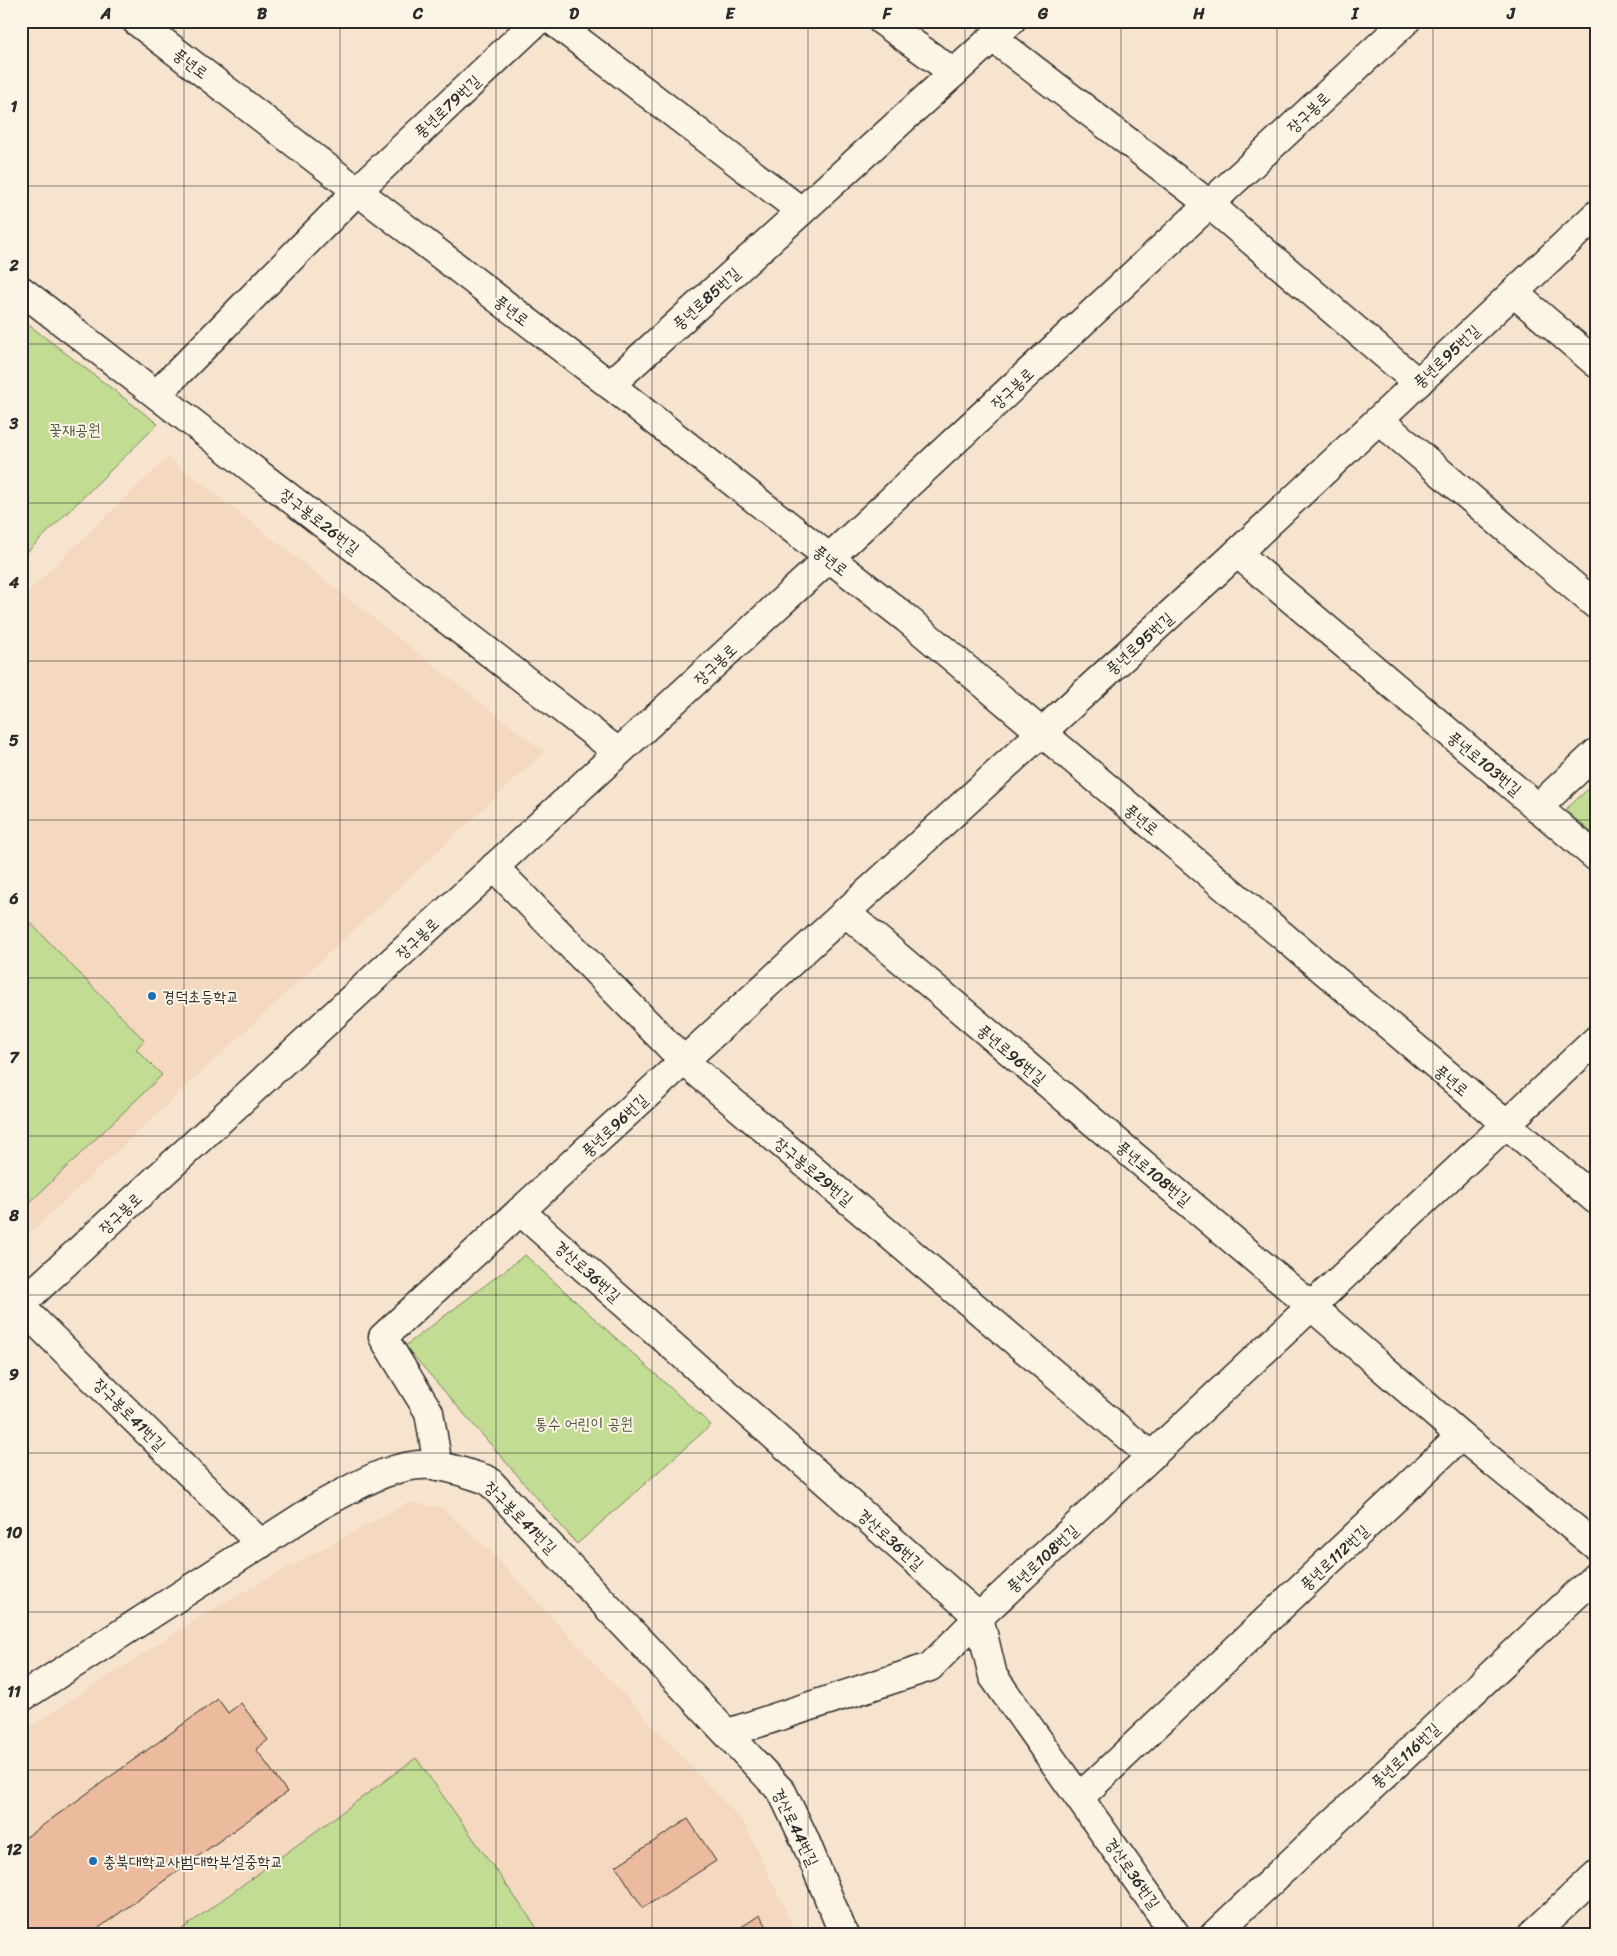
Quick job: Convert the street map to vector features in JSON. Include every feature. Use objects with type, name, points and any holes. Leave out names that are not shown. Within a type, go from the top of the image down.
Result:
[{"type":"street","name":"풍년로","points":[[136,21],[610,385],[907,619],[1596,1200]]},
{"type":"street","name":"풍년로79번길","points":[[156,394],[357,191],[537,21]]},
{"type":"street","points":[[553,21],[801,211]]},
{"type":"street","points":[[882,21],[954,73]]},
{"type":"street","name":"장구봉로","points":[[21,1305],[829,558],[1406,21]]},
{"type":"street","points":[[1002,30],[1418,383]]},
{"type":"street","name":"풍년로85번길","points":[[610,385],[1002,30]]},
{"type":"street","name":"풍년로95번길","points":[[1040,732],[1237,553],[1596,215]]},
{"type":"street","name":"장구봉로26번길","points":[[21,290],[618,752]]},
{"type":"street","points":[[1514,293],[1596,363]]},
{"type":"street","points":[[1379,420],[1596,605]]},
{"type":"street","name":"풍년로103번길","points":[[1237,553],[1537,808],[1596,753]]},
{"type":"street","name":"풍년로96번길","points":[[438,1466],[429,1412],[383,1337],[1040,732]]},
{"type":"street","points":[[1537,808],[1596,858]]},
{"type":"street","name":"장구봉로29번길","points":[[494,867],[684,1061],[1151,1456]]},
{"type":"street","name":"풍년로96번길","points":[[845,912],[1065,1098]]},
{"type":"street","points":[[1505,1124],[1596,1040]]},
{"type":"street","name":"풍년로108번길","points":[[1065,1098],[1461,1436]]},
{"type":"street","name":"풍년로108번길","points":[[728,1733],[930,1667],[979,1617],[1505,1124]]},
{"type":"street","name":"경산로36번길","points":[[520,1211],[979,1617],[993,1676],[1176,1935]]},
{"type":"street","name":"장구봉로41번길","points":[[21,1305],[261,1544]]},
{"type":"street","points":[[1461,1436],[1596,1546]]},
{"type":"street","name":"풍년로112번길","points":[[1080,1798],[1461,1436]]},
{"type":"street","name":"장구봉로41번길","points":[[21,1698],[319,1506],[365,1482],[407,1466],[438,1466],[488,1480],[728,1733]]},
{"type":"street","name":"풍년로116번길","points":[[1214,1935],[1596,1576]]},
{"type":"street","name":"경산로44번길","points":[[728,1733],[782,1792],[804,1838],[844,1935]]},
{"type":"street","points":[[1532,1935],[1596,1875]]},
{"type":"shaded area","name":"경덕초등학교","points":[[168,457],[544,752],[21,1241],[21,598]]},
{"type":"shaded area","points":[[409,1502],[442,1508],[484,1545],[745,1824],[797,1935],[21,1935],[21,1733],[212,1609]]},
{"type":"green space","name":"꽃재공원","points":[[21,319],[158,424],[21,558]]},
{"type":"green space","points":[[1596,782],[1596,836],[1565,810]]},
{"type":"green space","points":[[21,913],[144,1040],[136,1049],[162,1075],[21,1211]]},
{"type":"green space","name":"통수 어린이 공원","points":[[525,1255],[711,1425],[577,1544],[405,1346]]},
{"type":"green space","points":[[416,1758],[542,1935],[174,1935]]},
{"type":"building","points":[[218,1699],[228,1713],[241,1703],[268,1740],[256,1749],[287,1792],[89,1935],[21,1935],[21,1841]]},
{"type":"building","points":[[688,1819],[716,1861],[643,1908],[616,1866]]},
{"type":"building","points":[[760,1915],[772,1935],[729,1935]]},
{"type":"place","name":"경덕초등학교","points":[[152,996]]},
{"type":"place","name":"충북대학교사범대학부설중학교","points":[[93,1861]]}]
